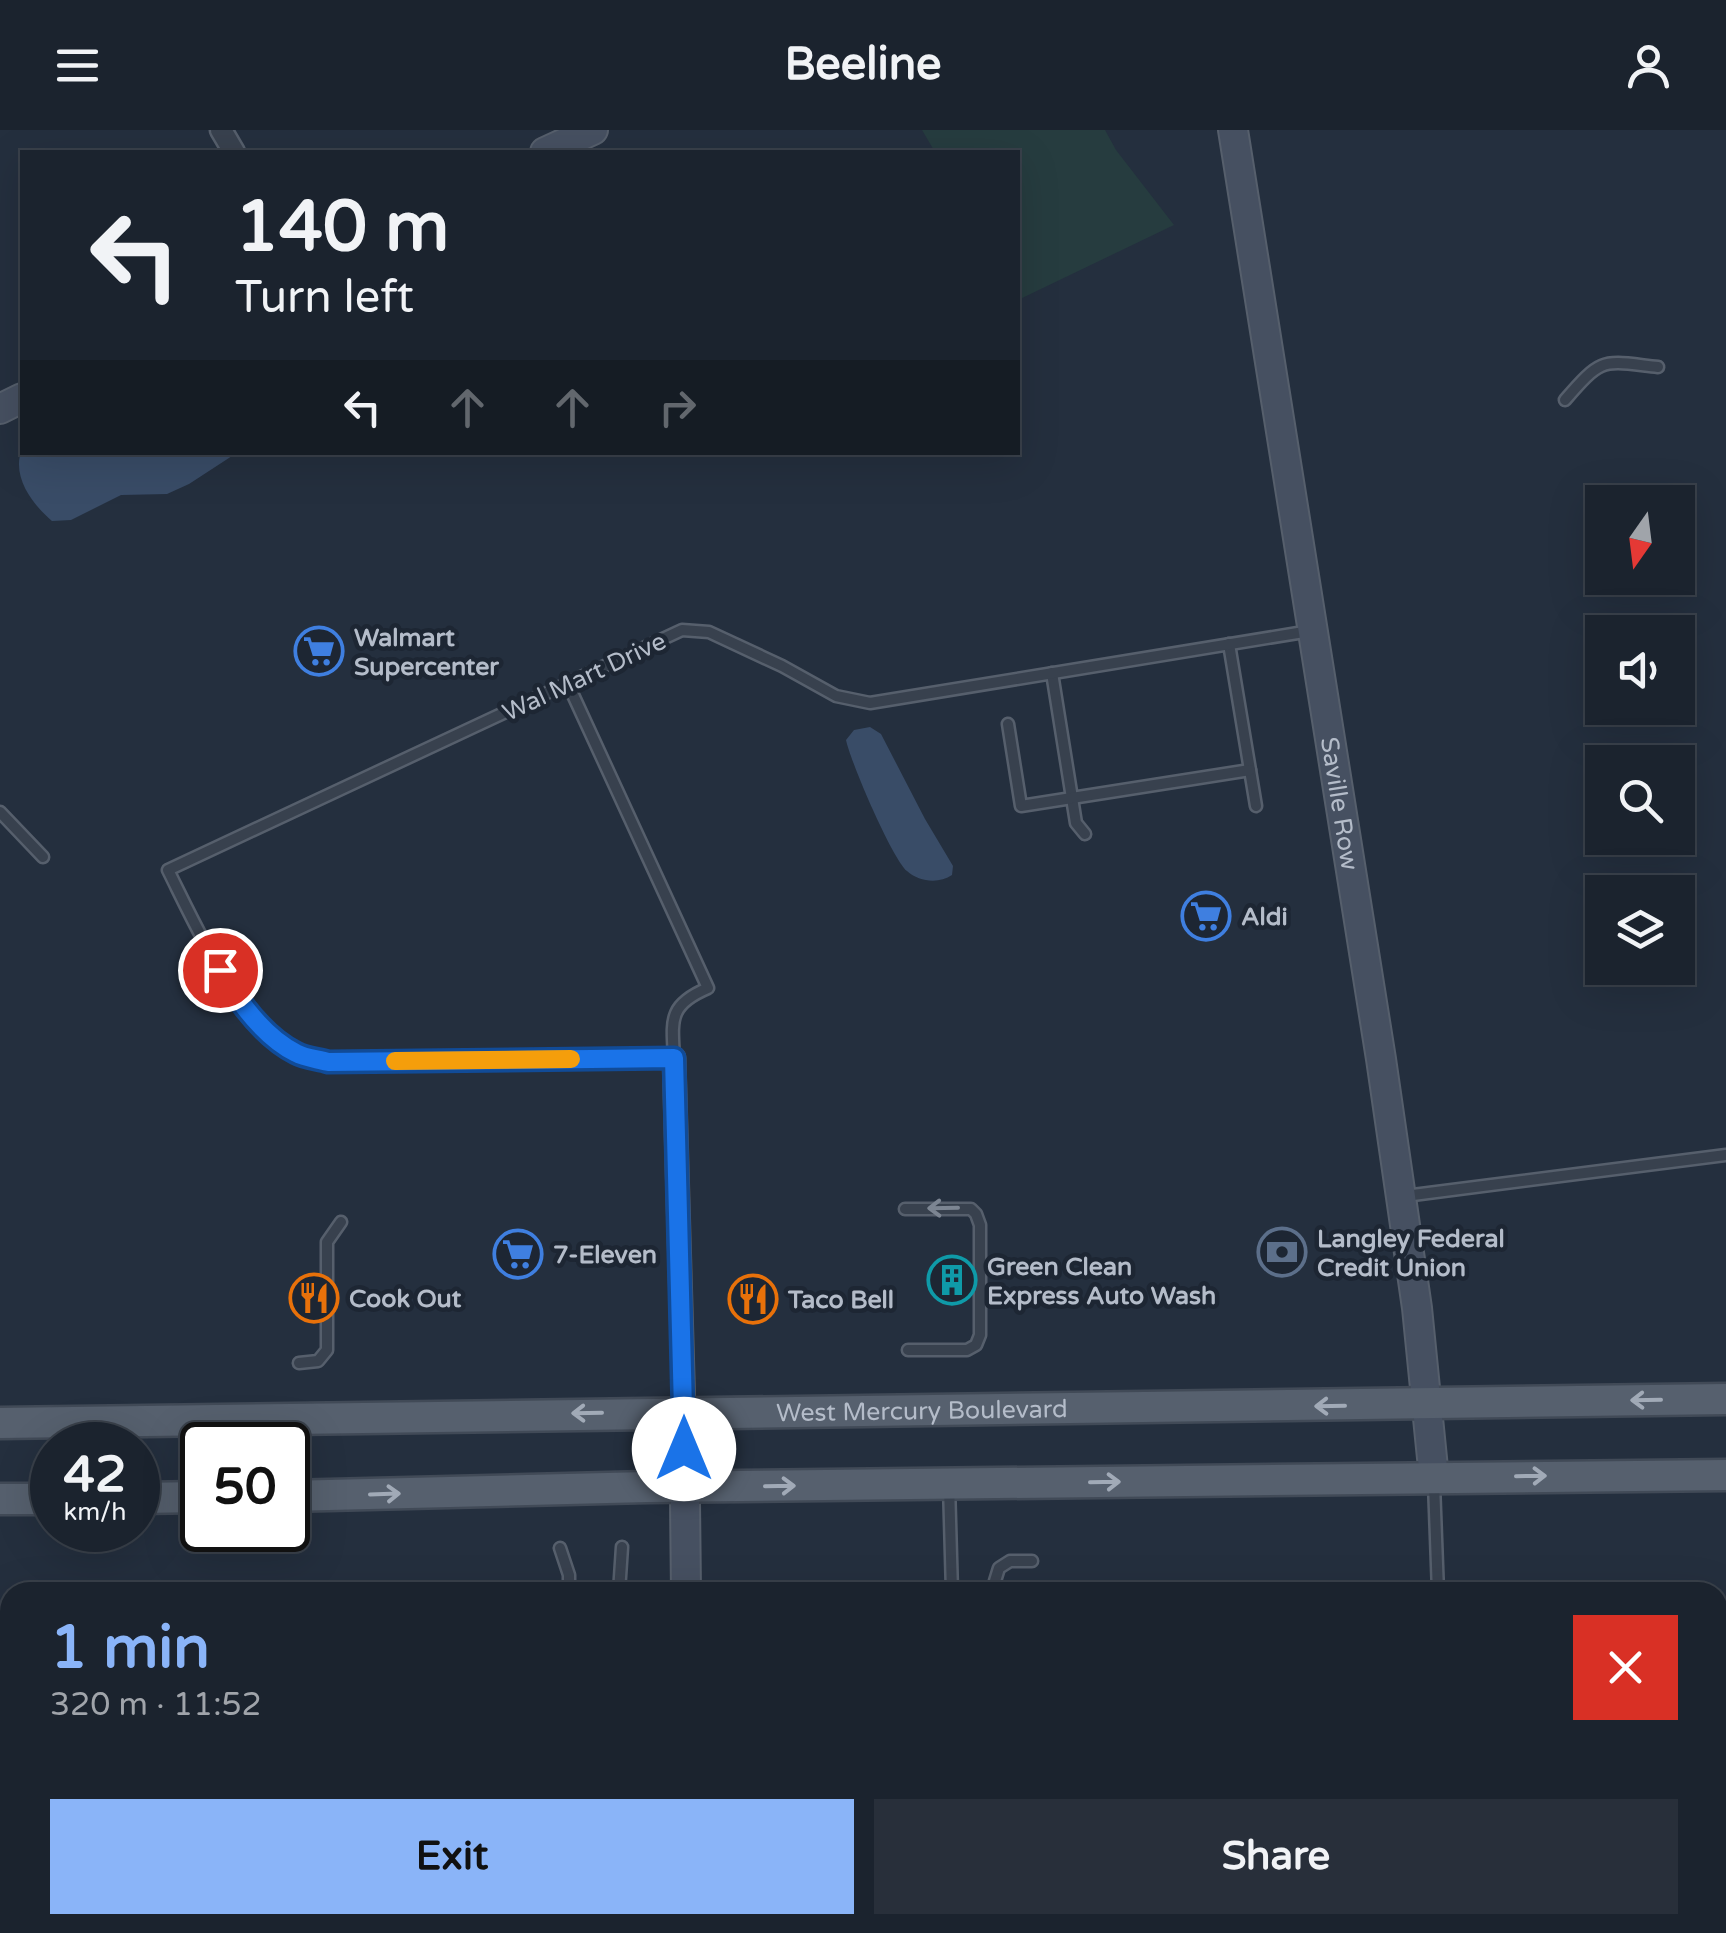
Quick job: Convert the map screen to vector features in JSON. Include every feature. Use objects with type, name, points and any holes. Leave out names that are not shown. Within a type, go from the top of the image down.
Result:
[{"type":"main road","name":"West Mercury Boulevard","points":[[0,1422],[1726,1399]]},
{"type":"main road","points":[[310,1496],[685,1487],[1726,1475]]},
{"type":"main road","points":[[0,1500],[30,1499]]},
{"type":"street","points":[[549,150],[593,130]]},
{"type":"street","name":"Saville Row","points":[[1233,130],[1381,1058],[1417,1308],[1434,1478]]},
{"type":"street","points":[[674,1058],[686,1582]]},
{"type":"lane","points":[[1566,400],[1592,370],[1603,364],[1658,367]]},
{"type":"lane","name":"Wal Mart Drive","points":[[674,1058],[328,1062],[298,1054],[273,1037],[230,988],[168,870],[682,630],[709,632],[836,696],[870,702],[1311,630]]},
{"type":"lane","points":[[1229,644],[1256,806]]},
{"type":"lane","points":[[1052,673],[1076,822],[1085,834]]},
{"type":"lane","points":[[568,684],[708,988],[682,1004],[672,1019],[674,1058]]},
{"type":"lane","points":[[1008,724],[1021,806],[1250,770]]},
{"type":"lane","points":[[0,812],[43,856]]},
{"type":"lane","points":[[1400,1196],[1726,1154]]},
{"type":"lane","points":[[906,1208],[971,1209],[980,1224],[980,1334],[976,1346],[967,1350],[908,1350]]},
{"type":"lane","points":[[299,1363],[318,1361],[328,1350],[328,1242],[341,1222]]},
{"type":"lane","points":[[1434,1478],[1438,1582]]},
{"type":"lane","points":[[949,1484],[952,1582]]},
{"type":"lane","points":[[620,1582],[622,1547]]},
{"type":"lane","points":[[560,1548],[569,1582]]},
{"type":"lane","points":[[996,1582],[996,1574],[1005,1563],[1032,1561]]},
{"type":"green space","points":[[922,130],[1105,130],[1174,225],[1020,299],[1020,150],[934,150]]},
{"type":"water","points":[[20,455],[238,455],[167,494],[121,495],[71,520],[52,521],[25,489]]},
{"type":"water","points":[[870,727],[881,734],[953,866],[952,875],[947,878],[929,881],[912,875],[900,863],[882,830],[846,740],[854,730]]},
{"type":"slow traffic","points":[[395,1061],[571,1059]]},
{"type":"place","name":"Walmart Supercenter","points":[[319,651]]},
{"type":"place","name":"Aldi","points":[[1206,916]]},
{"type":"place","name":"Langley Federal Credit Union","points":[[1282,1252]]},
{"type":"place","name":"7-Eleven","points":[[518,1254]]},
{"type":"place","name":"Green Clean Express Auto Wash","points":[[952,1280]]},
{"type":"place","name":"Cook Out","points":[[314,1298]]},
{"type":"place","name":"Taco Bell","points":[[753,1299]]},
{"type":"route","points":[[220,970],[230,988],[273,1037],[298,1054],[328,1062],[674,1058],[684,1449]]}]
